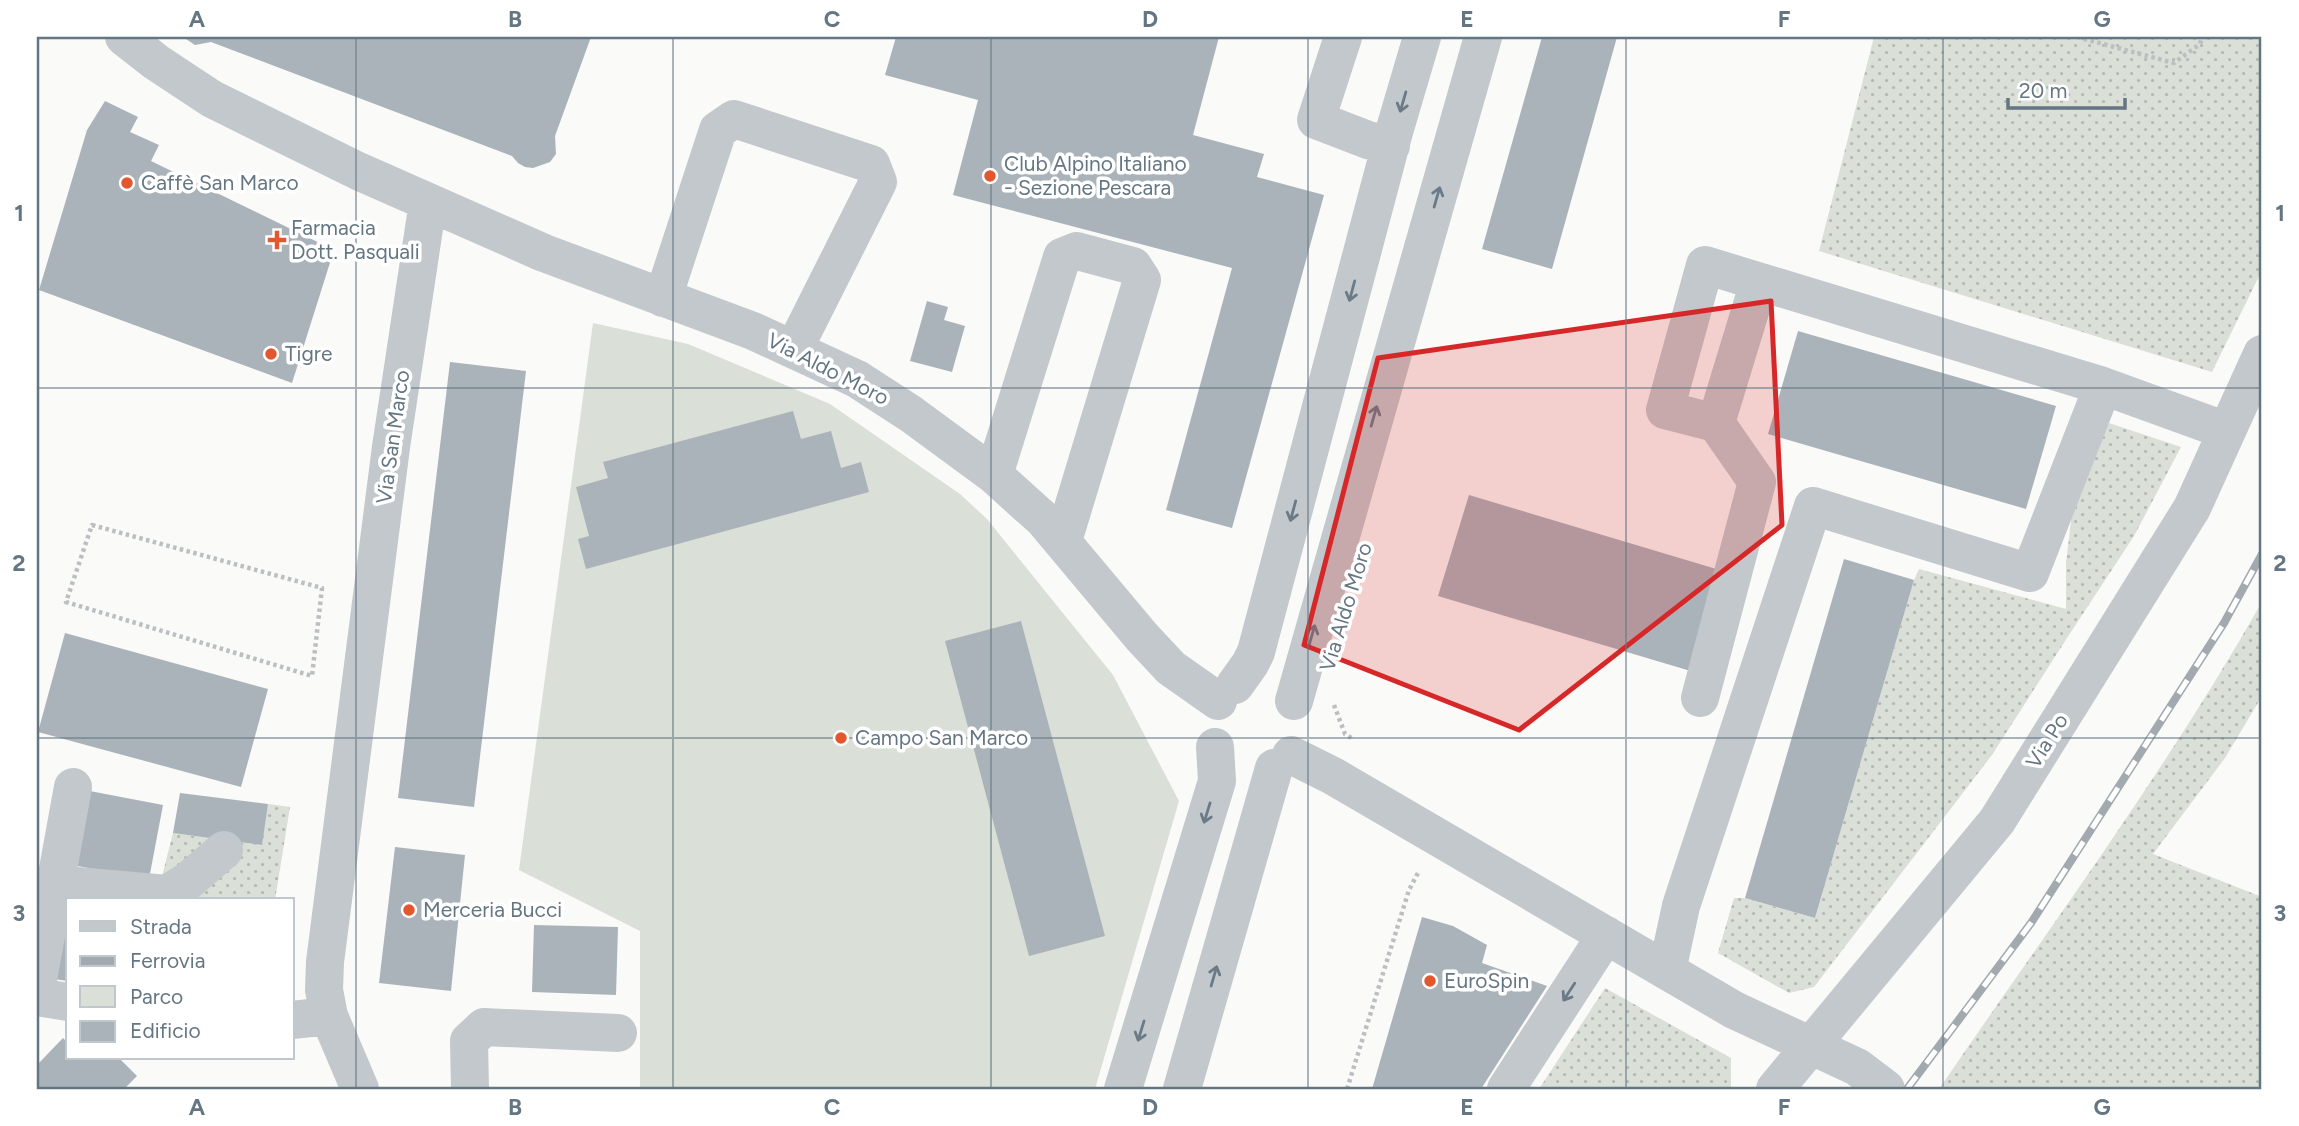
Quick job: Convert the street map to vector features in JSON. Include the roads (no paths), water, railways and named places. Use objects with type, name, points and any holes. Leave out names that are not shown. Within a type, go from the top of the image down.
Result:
[{"type":"street","points":[[124,37],[212,99],[358,171],[428,202]]},
{"type":"street","points":[[1343,37],[1316,120],[1368,141],[1391,146]]},
{"type":"street","points":[[1422,37],[1256,652],[1212,716],[1211,731],[1216,747],[1223,758],[1234,766],[1247,770],[1260,771],[1282,762],[1333,776],[1734,1010],[1857,1067],[1886,1089]]},
{"type":"street","name":"Via Aldo Moro","points":[[1311,699],[1483,37]]},
{"type":"street","points":[[663,298],[718,130],[734,120],[871,164],[878,181],[794,349]]},
{"type":"street","name":"Via Aldo Moro","points":[[428,202],[544,253],[794,349],[857,379],[911,414],[995,475],[1044,520],[1171,668],[1227,693]]},
{"type":"street","name":"Via San Marco","points":[[360,1089],[311,1018],[324,990],[325,962],[391,447],[428,202]]},
{"type":"street","points":[[995,475],[1062,257],[1077,251],[1133,266],[1142,281],[1063,541]]},
{"type":"street","points":[[1700,698],[1757,482],[1716,423],[1665,410],[1705,265],[2103,386],[2227,431]]},
{"type":"street","points":[[1716,423],[1759,282]]},
{"type":"street","name":"Via Po","points":[[1775,1089],[1997,821],[2192,508],[2262,354]]},
{"type":"street","points":[[1667,971],[1681,906],[1813,506],[2030,573],[2103,386]]},
{"type":"street","points":[[1182,1089],[1282,762],[1298,743],[1302,729],[1300,714],[1311,699],[1285,691],[1274,684],[1248,681],[1227,693]]},
{"type":"street","points":[[1123,1089],[1217,781],[1216,747]]},
{"type":"street","points":[[37,985],[72,788]]},
{"type":"street","points":[[55,884],[167,894],[188,881],[224,850]]},
{"type":"street","points":[[1506,1089],[1606,935]]},
{"type":"street","points":[[37,997],[66,1002]]},
{"type":"street","points":[[470,1089],[469,1041],[484,1027],[618,1033]]},
{"type":"railway","points":[[1907,1089],[2031,923],[2224,623],[2262,554]]},
{"type":"place","name":"Club Alpino Italiano - Sezione Pescara","points":[[990,176]]},
{"type":"place","name":"Caffè San Marco","points":[[127,183]]},
{"type":"place","name":"Farmacia Dott. Pasquali","points":[[277,240]]},
{"type":"place","name":"Tigre","points":[[271,354]]},
{"type":"place","name":"Campo San Marco","points":[[841,738]]},
{"type":"place","name":"Merceria Bucci","points":[[409,910]]},
{"type":"place","name":"EuroSpin","points":[[1430,981]]}]
